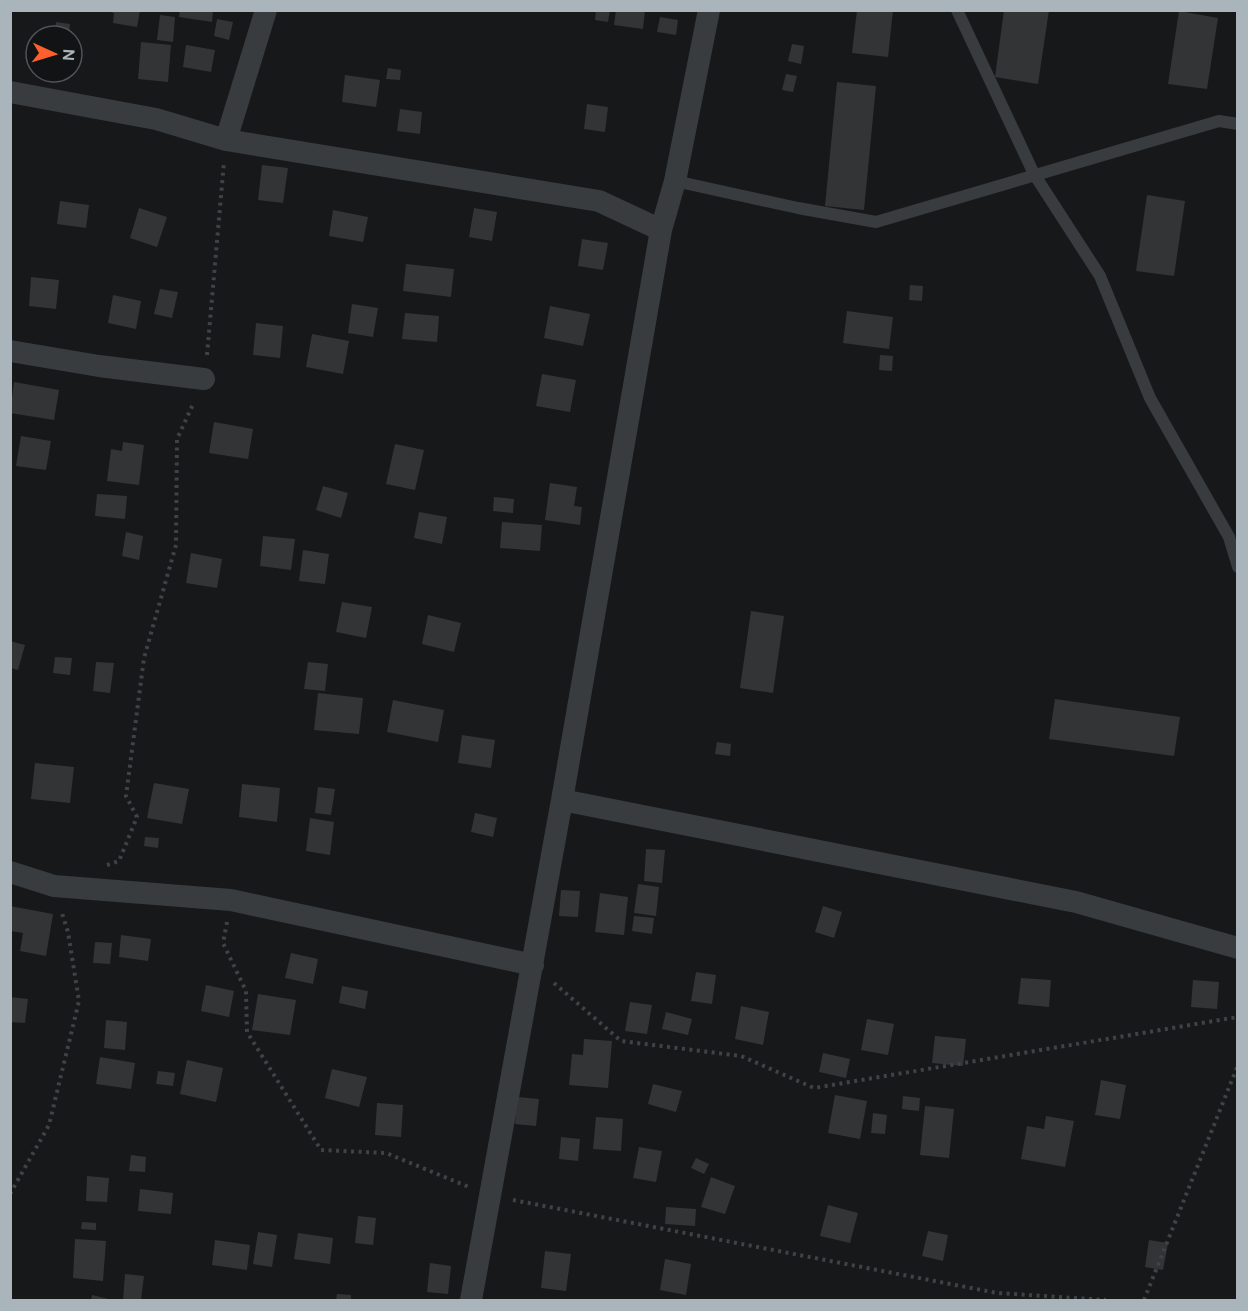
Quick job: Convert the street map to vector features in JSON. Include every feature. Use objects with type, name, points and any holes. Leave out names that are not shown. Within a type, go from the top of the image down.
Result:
[{"type":"street","points":[[226,140],[266,10]]},
{"type":"street","points":[[471,1300],[562,800],[661,230],[675,181],[709,10]]},
{"type":"street","points":[[10,92],[156,119],[226,140],[599,201],[661,230]]},
{"type":"street","points":[[10,351],[99,366],[204,379]]},
{"type":"street","points":[[562,800],[1076,902],[1238,948]]},
{"type":"street","points":[[10,872],[54,886],[231,900],[532,965]]},
{"type":"lane","points":[[957,10],[1034,174],[1100,276],[1150,398],[1229,537],[1238,567]]},
{"type":"lane","points":[[675,181],[798,208],[876,222],[1219,121],[1238,124]]},
{"type":"path","points":[[97,869],[119,861],[137,817],[126,796],[144,658],[176,544],[177,439],[204,379],[226,140]]},
{"type":"path","points":[[10,1194],[48,1125],[79,1001],[68,932],[54,886]]},
{"type":"path","points":[[231,900],[223,943],[246,991],[247,1032],[321,1150],[386,1153],[490,1196],[997,1293],[1106,1300]]},
{"type":"path","points":[[532,965],[621,1041],[741,1056],[814,1088],[1238,1017]]},
{"type":"path","points":[[1144,1300],[1238,1065]]},
{"type":"building","points":[[105,10],[140,10],[137,27],[113,23],[114,13]]},
{"type":"building","points":[[180,10],[213,10],[212,22],[179,17]]},
{"type":"building","points":[[596,10],[610,10],[608,22],[595,20]]},
{"type":"building","points":[[616,10],[645,10],[643,29],[614,25]]},
{"type":"building","points":[[857,10],[893,10],[888,57],[852,53]]},
{"type":"building","points":[[1004,10],[1049,10],[1038,84],[995,77]]},
{"type":"building","points":[[1179,11],[1218,18],[1207,89],[1168,84]]},
{"type":"building","points":[[160,15],[175,17],[173,42],[157,40]]},
{"type":"building","points":[[660,17],[678,20],[676,35],[657,32]]},
{"type":"building","points":[[217,19],[233,22],[229,40],[214,36]]},
{"type":"building","points":[[141,42],[171,45],[168,82],[138,79]]},
{"type":"building","points":[[792,44],[804,46],[801,64],[788,61]]},
{"type":"building","points":[[186,45],[215,50],[211,72],[183,67]]},
{"type":"building","points":[[388,68],[401,70],[400,80],[386,79]]},
{"type":"building","points":[[786,74],[797,76],[793,92],[782,90]]},
{"type":"building","points":[[345,75],[380,80],[376,107],[342,102]]},
{"type":"building","points":[[837,82],[876,86],[864,210],[825,206]]},
{"type":"building","points":[[587,104],[608,107],[605,132],[584,129]]},
{"type":"building","points":[[400,109],[422,112],[420,134],[397,131]]},
{"type":"building","points":[[262,165],[288,168],[283,203],[258,200]]},
{"type":"building","points":[[1147,195],[1185,201],[1174,276],[1136,271]]},
{"type":"building","points":[[60,201],[89,205],[86,228],[57,224]]},
{"type":"building","points":[[139,208],[167,217],[157,247],[130,238]]},
{"type":"building","points":[[474,208],[497,212],[492,241],[469,237]]},
{"type":"building","points":[[333,210],[368,217],[363,242],[329,236]]},
{"type":"building","points":[[582,239],[608,243],[603,270],[578,266]]},
{"type":"building","points":[[406,264],[454,269],[451,297],[403,291]]},
{"type":"building","points":[[31,277],[59,280],[56,309],[29,306]]},
{"type":"building","points":[[910,285],[923,286],[922,301],[909,300]]},
{"type":"building","points":[[160,289],[178,292],[172,318],[154,314]]},
{"type":"building","points":[[113,295],[141,301],[136,329],[108,323]]},
{"type":"building","points":[[352,304],[378,308],[373,337],[348,333]]},
{"type":"building","points":[[550,306],[590,314],[583,346],[544,338]]},
{"type":"building","points":[[847,311],[893,317],[889,349],[843,343]]},
{"type":"building","points":[[405,313],[439,316],[437,342],[402,339]]},
{"type":"building","points":[[256,323],[283,326],[280,358],[253,355]]},
{"type":"building","points":[[312,334],[349,341],[343,374],[306,367]]},
{"type":"building","points":[[880,355],[893,356],[892,371],[879,370]]},
{"type":"building","points":[[542,374],[576,380],[570,412],[536,406]]},
{"type":"building","points":[[14,382],[59,390],[54,420],[10,413]]},
{"type":"building","points":[[214,422],[253,429],[248,459],[209,453]]},
{"type":"building","points":[[21,436],[51,441],[46,470],[16,466]]},
{"type":"building","points":[[123,442],[144,445],[139,485],[107,481],[111,449],[122,451]]},
{"type":"building","points":[[395,444],[424,450],[415,490],[386,484]]},
{"type":"building","points":[[550,483],[577,487],[574,506],[582,507],[580,525],[545,520]]},
{"type":"building","points":[[323,486],[348,493],[341,518],[316,510]]},
{"type":"building","points":[[97,494],[127,496],[125,519],[95,516]]},
{"type":"building","points":[[494,497],[514,499],[513,513],[493,511]]},
{"type":"building","points":[[419,512],[447,517],[442,544],[414,538]]},
{"type":"building","points":[[502,522],[542,525],[540,551],[500,548]]},
{"type":"building","points":[[126,532],[143,536],[139,560],[122,556]]},
{"type":"building","points":[[263,536],[295,539],[291,570],[260,566]]},
{"type":"building","points":[[303,550],[329,554],[325,584],[299,581]]},
{"type":"building","points":[[191,553],[222,559],[217,588],[186,583]]},
{"type":"building","points":[[342,602],[372,607],[366,638],[336,632]]},
{"type":"building","points":[[751,611],[784,616],[773,693],[740,688]]},
{"type":"building","points":[[428,615],[461,623],[454,652],[422,644]]},
{"type":"building","points":[[10,641],[25,645],[18,670],[10,668]]},
{"type":"building","points":[[55,657],[72,658],[70,675],[53,673]]},
{"type":"building","points":[[96,662],[114,663],[110,693],[93,691]]},
{"type":"building","points":[[308,662],[328,664],[325,691],[304,689]]},
{"type":"building","points":[[318,693],[363,698],[359,734],[314,730]]},
{"type":"building","points":[[1055,699],[1180,717],[1174,756],[1049,739]]},
{"type":"building","points":[[393,700],[444,710],[438,742],[387,732]]},
{"type":"building","points":[[462,735],[495,740],[491,768],[458,763]]},
{"type":"building","points":[[717,742],[731,744],[730,756],[715,754]]},
{"type":"building","points":[[35,763],[74,767],[70,803],[31,799]]},
{"type":"building","points":[[154,783],[189,789],[182,824],[147,818]]},
{"type":"building","points":[[242,784],[280,788],[277,822],[239,817]]},
{"type":"building","points":[[318,787],[335,789],[331,815],[315,813]]},
{"type":"building","points":[[475,813],[497,818],[493,837],[471,832]]},
{"type":"building","points":[[310,818],[334,822],[330,855],[306,851]]},
{"type":"building","points":[[145,837],[159,838],[158,848],[144,846]]},
{"type":"building","points":[[646,849],[665,850],[662,883],[644,881]]},
{"type":"building","points":[[638,884],[659,887],[656,916],[634,913]]},
{"type":"building","points":[[561,890],[580,891],[578,917],[559,916]]},
{"type":"building","points":[[600,893],[628,897],[624,935],[595,932]]},
{"type":"building","points":[[10,906],[53,914],[46,956],[20,951],[23,933],[10,931]]},
{"type":"building","points":[[823,906],[842,912],[834,938],[815,932]]},
{"type":"building","points":[[634,916],[654,918],[652,934],[632,931]]},
{"type":"building","points":[[121,935],[151,939],[148,961],[119,957]]},
{"type":"building","points":[[95,942],[112,943],[110,964],[93,963]]},
{"type":"building","points":[[291,953],[318,959],[313,984],[285,978]]},
{"type":"building","points":[[696,972],[716,975],[712,1004],[691,1001]]},
{"type":"building","points":[[1021,978],[1051,980],[1049,1007],[1018,1004]]},
{"type":"building","points":[[1193,980],[1219,982],[1217,1009],[1191,1007]]},
{"type":"building","points":[[206,985],[234,991],[229,1017],[201,1011]]},
{"type":"building","points":[[342,986],[368,991],[365,1009],[339,1003]]},
{"type":"building","points":[[258,994],[296,1000],[290,1035],[252,1030]]},
{"type":"building","points":[[10,997],[28,999],[25,1023],[10,1022]]},
{"type":"building","points":[[630,1002],[652,1005],[647,1034],[625,1031]]},
{"type":"building","points":[[741,1006],[769,1012],[763,1045],[735,1039]]},
{"type":"building","points":[[666,1012],[692,1019],[688,1035],[662,1029]]},
{"type":"building","points":[[867,1019],[894,1024],[888,1055],[861,1050]]},
{"type":"building","points":[[106,1020],[127,1022],[125,1050],[104,1048]]},
{"type":"building","points":[[935,1036],[966,1039],[963,1066],[932,1063]]},
{"type":"building","points":[[584,1039],[612,1041],[608,1088],[569,1085],[572,1054],[583,1055]]},
{"type":"building","points":[[823,1053],[850,1059],[846,1078],[819,1072]]},
{"type":"building","points":[[100,1057],[135,1063],[131,1089],[96,1084]]},
{"type":"building","points":[[187,1060],[223,1068],[216,1102],[180,1094]]},
{"type":"building","points":[[332,1069],[367,1077],[359,1107],[325,1098]]},
{"type":"building","points":[[158,1071],[175,1073],[173,1086],[156,1084]]},
{"type":"building","points":[[1101,1080],[1126,1085],[1120,1119],[1095,1115]]},
{"type":"building","points":[[653,1084],[682,1091],[676,1112],[648,1104]]},
{"type":"building","points":[[835,1095],[867,1101],[860,1139],[828,1133]]},
{"type":"building","points":[[903,1096],[920,1098],[919,1111],[902,1109]]},
{"type":"building","points":[[517,1097],[539,1099],[536,1126],[515,1124]]},
{"type":"building","points":[[377,1103],[403,1105],[401,1137],[375,1135]]},
{"type":"building","points":[[925,1106],[954,1109],[949,1158],[920,1155]]},
{"type":"building","points":[[873,1113],[887,1115],[885,1134],[871,1133]]},
{"type":"building","points":[[1046,1116],[1074,1121],[1065,1167],[1021,1159],[1027,1126],[1044,1129]]},
{"type":"building","points":[[596,1117],[623,1119],[621,1151],[593,1149]]},
{"type":"building","points":[[561,1137],[580,1139],[578,1161],[559,1159]]},
{"type":"building","points":[[639,1147],[662,1151],[656,1182],[633,1178]]},
{"type":"building","points":[[131,1155],[146,1157],[145,1172],[129,1171]]},
{"type":"building","points":[[696,1158],[709,1164],[704,1174],[691,1168]]},
{"type":"building","points":[[87,1176],[109,1178],[107,1202],[86,1201]]},
{"type":"building","points":[[711,1177],[735,1186],[725,1214],[701,1207]]},
{"type":"building","points":[[140,1189],[173,1193],[171,1214],[138,1211]]},
{"type":"building","points":[[828,1205],[858,1213],[850,1243],[820,1236]]},
{"type":"building","points":[[666,1207],[696,1209],[695,1226],[665,1224]]},
{"type":"building","points":[[358,1216],[376,1218],[373,1245],[355,1243]]},
{"type":"building","points":[[82,1222],[96,1223],[96,1230],[81,1229]]},
{"type":"building","points":[[928,1231],[948,1235],[943,1261],[922,1256]]},
{"type":"building","points":[[258,1232],[277,1235],[272,1267],[253,1264]]},
{"type":"building","points":[[298,1233],[333,1238],[330,1264],[294,1259]]},
{"type":"building","points":[[75,1239],[106,1241],[103,1281],[73,1278]]},
{"type":"building","points":[[215,1240],[250,1245],[247,1270],[212,1265]]},
{"type":"building","points":[[1149,1240],[1168,1243],[1163,1270],[1145,1267]]},
{"type":"building","points":[[545,1251],[571,1254],[566,1291],[541,1288]]},
{"type":"building","points":[[665,1259],[691,1264],[686,1295],[660,1290]]},
{"type":"building","points":[[430,1263],[451,1266],[448,1294],[427,1292]]},
{"type":"building","points":[[125,1274],[144,1276],[141,1300],[123,1300]]},
{"type":"building","points":[[337,1294],[351,1295],[351,1300],[336,1300]]},
{"type":"building","points":[[92,1295],[113,1300],[91,1300]]}]
